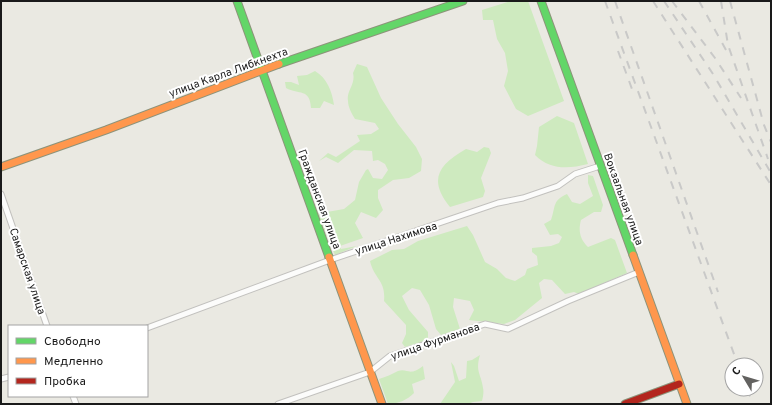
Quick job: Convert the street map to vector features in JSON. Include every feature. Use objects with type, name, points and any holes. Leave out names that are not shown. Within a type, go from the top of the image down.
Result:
[{"type":"street","name":"Гражданская улица","points":[[237,1],[382,404]]},
{"type":"street","name":"улица Карла Либкнехта","points":[[1,167],[106,130],[261,70],[463,1]]},
{"type":"street","name":"Вокзальная улица","points":[[540,1],[687,404]]},
{"type":"street","name":"улица Нахимова","points":[[148,328],[330,260],[498,203],[523,198],[558,186],[575,174],[600,166]]},
{"type":"street","name":"Самарская улица","points":[[1,194],[47,325]]},
{"type":"street","name":"улица Фурманова","points":[[278,404],[370,372],[390,356],[485,324],[508,329],[568,301],[638,272]]},
{"type":"street","points":[[625,404],[679,384]]},
{"type":"green space","points":[[511,1],[528,1],[564,101],[528,116],[516,109],[504,86],[508,71],[505,53],[497,39],[493,20],[483,20],[482,10]]},
{"type":"green space","points":[[357,64],[367,67],[381,98],[398,124],[416,147],[422,159],[421,171],[409,178],[393,180],[378,190],[378,198],[383,210],[376,218],[361,212],[355,223],[363,238],[340,246],[341,249],[357,246],[335,255],[316,211],[320,208],[327,212],[344,209],[355,200],[359,182],[366,170],[368,169],[373,178],[382,179],[388,170],[385,164],[378,160],[373,161],[372,151],[354,150],[338,163],[326,157],[319,161],[328,153],[336,157],[360,141],[357,135],[371,134],[379,129],[375,123],[355,119],[349,108],[348,94],[354,77],[353,73]]},
{"type":"green space","points":[[315,71],[326,81],[332,95],[334,105],[324,101],[320,108],[311,108],[310,102],[306,95],[286,88],[285,82],[291,82],[299,85],[297,76],[307,75]]},
{"type":"green space","points":[[557,116],[574,123],[588,164],[573,167],[553,166],[535,155],[539,127]]},
{"type":"green space","points":[[484,147],[489,148],[491,153],[481,178],[485,191],[483,197],[450,207],[439,189],[439,174],[449,161],[466,149],[477,152]]},
{"type":"green space","points":[[588,175],[593,176],[603,205],[601,212],[594,212],[581,220],[581,238],[588,247],[611,238],[615,240],[627,273],[579,294],[574,292],[565,294],[552,280],[544,279],[539,283],[542,298],[515,320],[504,324],[469,320],[474,310],[470,301],[454,298],[453,307],[460,329],[441,335],[436,329],[429,305],[420,290],[412,288],[402,296],[409,310],[428,332],[428,340],[405,347],[402,343],[406,334],[406,325],[384,301],[382,284],[374,272],[370,261],[392,250],[404,249],[418,241],[467,226],[473,235],[485,262],[497,269],[506,278],[515,281],[525,275],[527,269],[538,265],[537,256],[532,252],[532,248],[551,246],[559,243],[562,237],[558,234],[550,235],[544,224],[551,220],[555,204],[559,199],[567,194],[572,202],[580,204],[593,196],[588,183]]},
{"type":"green space","points":[[480,355],[478,369],[483,390],[482,401],[468,404],[440,404],[455,382],[451,362],[454,366],[459,381],[466,378],[467,361]]},
{"type":"green space","points":[[423,366],[425,379],[412,384],[414,393],[402,401],[388,404],[379,379],[401,370],[412,372]]},
{"type":"railway","points":[[605,1],[735,357]]},
{"type":"railway","points":[[615,1],[718,292]]},
{"type":"railway","points":[[653,1],[771,185]]},
{"type":"railway","points":[[664,1],[713,74],[771,173]]},
{"type":"railway","points":[[672,1],[715,58],[741,98]]},
{"type":"railway","points":[[699,1],[726,50]]},
{"type":"railway","points":[[721,1],[728,45],[768,159]]},
{"type":"railway","points":[[730,1],[764,125],[771,142]]},
{"type":"railway","points":[[618,51],[632,89]]},
{"type":"railway","points":[[750,397],[753,404]]},
{"type":"traffic: fast","points":[[237,1],[329,257]]},
{"type":"traffic: fast","points":[[279,64],[463,1]]},
{"type":"traffic: fast","points":[[541,1],[633,255]]},
{"type":"traffic: slow","points":[[1,167],[106,130],[279,64]]},
{"type":"traffic: slow","points":[[633,255],[687,404]]},
{"type":"traffic: slow","points":[[329,257],[382,404]]},
{"type":"traffic: jam","points":[[625,404],[679,384]]}]
